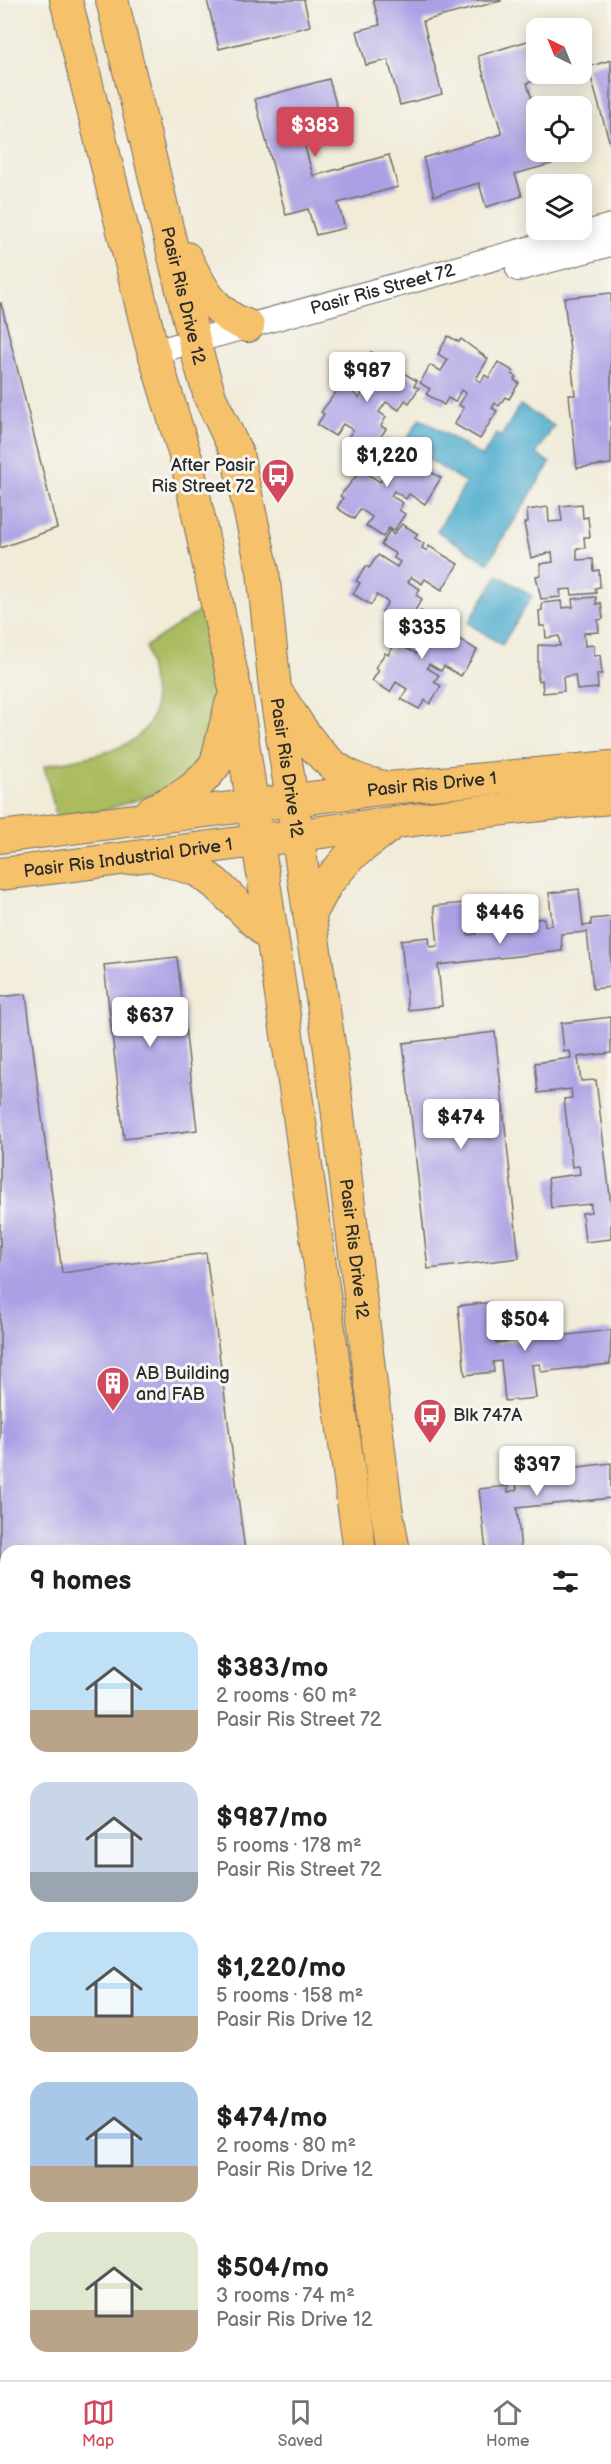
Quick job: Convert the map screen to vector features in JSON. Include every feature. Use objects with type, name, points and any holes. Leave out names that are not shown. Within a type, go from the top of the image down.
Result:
[{"type":"main road","name":"Pasir Ris Drive 12","points":[[66,0],[156,360],[187,462],[235,689],[270,936],[298,1108],[359,1545]]},
{"type":"main road","name":"Pasir Ris Drive 12","points":[[112,0],[196,349],[210,397],[237,454],[263,571],[275,689],[330,1050],[386,1507],[393,1545]]},
{"type":"main road","points":[[164,218],[203,292],[222,314],[248,326]]},
{"type":"main road","points":[[120,824],[186,796],[210,771],[216,763],[235,689]]},
{"type":"main road","points":[[275,689],[302,730],[328,761],[351,777],[389,788]]},
{"type":"main road","name":"Pasir Ris Drive 1","points":[[252,806],[389,788],[611,767]]},
{"type":"main road","name":"Pasir Ris Drive 1","points":[[257,841],[398,820],[611,798]]},
{"type":"main road","name":"Pasir Ris Industrial Drive 1","points":[[0,837],[252,806]]},
{"type":"main road","points":[[310,915],[327,883],[345,861],[398,820]]},
{"type":"main road","name":"Pasir Ris Industrial Drive 1","points":[[0,874],[257,841]]},
{"type":"main road","points":[[153,856],[198,871],[215,883],[270,936]]},
{"type":"street","name":"Pasir Ris Street 72","points":[[196,349],[248,326],[611,226]]},
{"type":"street","name":"Pasir Ris Street 72","points":[[156,360],[611,244]]},
{"type":"green space","points":[[207,606],[227,697],[213,755],[182,785],[105,810],[57,819],[44,766],[109,751],[138,736],[148,725],[155,705],[146,646]]},
{"type":"water","points":[[520,405],[554,426],[536,454],[550,463],[488,563],[437,531],[466,483],[428,459],[432,452],[408,437],[420,418],[482,457],[496,434],[501,437]]},
{"type":"water","points":[[498,575],[532,596],[502,645],[468,623]]},
{"type":"building","points":[[207,0],[304,0],[310,26],[219,49]]},
{"type":"building","points":[[373,0],[501,1],[423,21],[442,94],[400,105],[388,60],[366,65],[357,31],[380,25]]},
{"type":"building","points":[[526,41],[526,84],[531,96],[526,96],[526,162],[550,162],[551,164],[515,174],[522,196],[486,207],[479,183],[434,196],[423,158],[502,134],[478,56]]},
{"type":"building","points":[[611,60],[611,144],[592,81],[592,66]]},
{"type":"building","points":[[329,79],[339,115],[299,125],[313,176],[389,155],[398,187],[338,203],[345,228],[316,235],[308,209],[286,215],[255,99]]},
{"type":"building","points":[[611,293],[611,464],[577,468],[569,395],[575,395],[564,298]]},
{"type":"building","points":[[0,304],[57,528],[0,548]]},
{"type":"building","points":[[448,336],[459,342],[461,339],[488,359],[476,379],[481,382],[485,375],[489,378],[498,362],[513,371],[512,374],[516,377],[514,380],[519,383],[509,399],[505,397],[499,406],[495,403],[492,408],[497,411],[480,439],[454,424],[464,408],[459,405],[466,393],[461,390],[455,402],[448,398],[444,405],[426,394],[430,389],[420,383],[430,365],[441,371],[448,360],[438,354]]},
{"type":"building","points":[[371,352],[388,362],[384,368],[393,374],[397,369],[417,381],[414,386],[419,388],[409,403],[405,400],[399,410],[386,402],[379,412],[386,417],[381,426],[386,429],[375,445],[371,443],[364,454],[345,442],[353,430],[343,424],[335,436],[317,425],[324,414],[321,412],[343,383],[359,398],[365,389],[354,382],[360,373],[356,370],[364,357],[367,359]]},
{"type":"building","points":[[385,438],[402,448],[399,453],[408,458],[406,462],[410,465],[413,461],[441,478],[425,504],[409,494],[406,499],[394,491],[391,496],[403,503],[399,510],[405,514],[394,531],[389,528],[383,537],[366,526],[372,517],[360,509],[354,519],[337,508],[343,498],[340,496],[361,470],[380,482],[384,476],[377,472],[380,468],[364,459],[372,446],[376,448]]},
{"type":"building","points":[[582,504],[583,518],[588,517],[590,537],[584,537],[585,548],[577,548],[577,560],[593,559],[594,571],[599,570],[600,587],[595,588],[596,593],[572,595],[571,589],[560,590],[561,597],[541,599],[536,576],[541,575],[540,564],[553,562],[552,552],[531,558],[524,523],[528,522],[527,510],[548,507],[549,522],[562,521],[560,506]]},
{"type":"building","points":[[402,524],[418,534],[415,538],[424,544],[422,548],[427,551],[429,546],[458,564],[442,590],[425,579],[422,584],[411,577],[408,582],[420,589],[416,595],[422,599],[411,617],[405,613],[400,623],[382,612],[388,602],[377,595],[371,605],[353,594],[360,583],[356,581],[366,566],[369,568],[378,555],[397,567],[400,562],[394,558],[396,554],[381,545],[390,530],[393,535]]},
{"type":"building","points":[[596,597],[596,604],[601,603],[603,619],[598,620],[599,632],[584,633],[585,646],[594,645],[594,656],[600,655],[602,674],[597,674],[598,688],[577,690],[575,675],[563,677],[564,691],[543,693],[542,680],[538,681],[538,645],[560,646],[559,636],[546,638],[545,626],[540,626],[539,611],[542,610],[542,603],[561,601],[562,608],[573,607],[572,599]]},
{"type":"building","points":[[421,611],[437,621],[434,625],[444,631],[441,635],[446,638],[449,633],[477,650],[461,676],[444,666],[441,671],[429,664],[427,668],[439,675],[434,682],[441,686],[430,704],[425,700],[419,709],[401,699],[407,689],[396,682],[390,692],[372,681],[379,670],[375,668],[385,653],[388,655],[396,642],[416,654],[419,648],[413,644],[415,641],[400,631],[409,616],[412,618],[415,613],[419,616]]},
{"type":"building","points":[[579,889],[583,926],[591,925],[591,919],[611,917],[611,987],[593,989],[587,932],[561,934],[562,951],[438,965],[442,1006],[408,1010],[401,940],[429,937],[430,947],[438,946],[434,906],[464,903],[468,935],[476,934],[475,926],[544,918],[545,926],[552,925],[549,893]]},
{"type":"building","points":[[177,957],[197,1130],[124,1139],[104,965]]},
{"type":"building","name":"AB Building and FAB","points":[[26,994],[62,1273],[206,1253],[244,1545],[0,1545],[0,997]]},
{"type":"building","points":[[611,1017],[611,1053],[578,1057],[581,1081],[596,1080],[611,1205],[611,1239],[585,1242],[582,1213],[591,1212],[591,1204],[551,1208],[548,1178],[580,1174],[579,1166],[572,1167],[564,1099],[572,1098],[571,1089],[538,1093],[535,1063],[571,1058],[570,1051],[564,1052],[561,1023]]},
{"type":"building","points":[[495,1032],[519,1258],[428,1269],[403,1043]]},
{"type":"building","points":[[492,1302],[496,1343],[611,1330],[610,1364],[541,1372],[540,1364],[532,1365],[536,1398],[505,1401],[501,1361],[493,1362],[494,1372],[465,1375],[458,1306]]},
{"type":"building","points":[[542,1452],[545,1484],[554,1483],[553,1470],[611,1463],[611,1498],[517,1508],[520,1545],[485,1545],[479,1489],[508,1486],[508,1492],[517,1490],[513,1455]]},
{"type":"place","name":"After Pasir Ris Street 72","points":[[278,504]]},
{"type":"place","name":"AB Building and FAB","points":[[113,1412]]},
{"type":"place","name":"Blk 747A","points":[[430,1444]]}]
